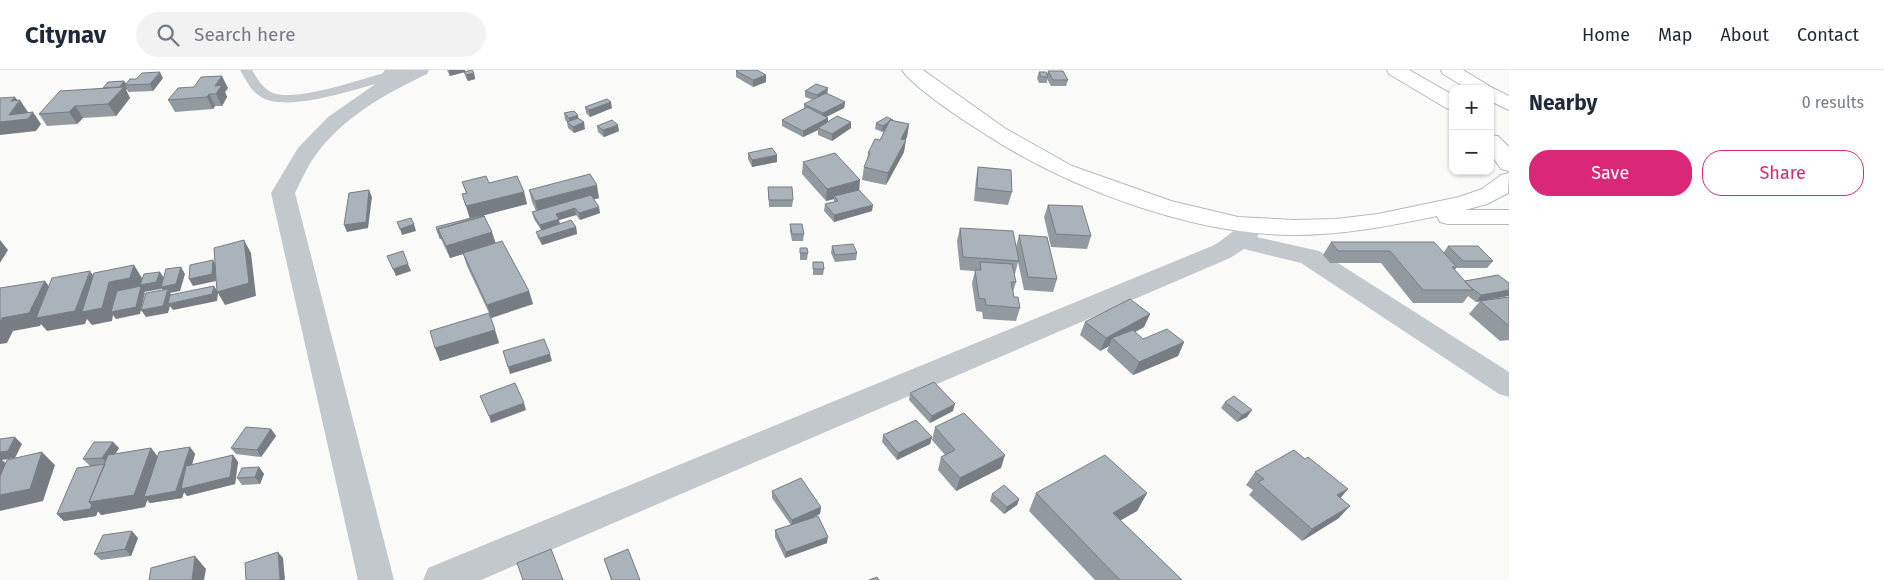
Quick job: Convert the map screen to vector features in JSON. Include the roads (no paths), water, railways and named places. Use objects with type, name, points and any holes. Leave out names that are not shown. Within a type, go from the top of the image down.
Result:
[{"type":"highway","points":[[911,70],[974,118],[1056,167],[1161,206],[1246,233],[1333,226],[1404,216],[1474,200],[1497,191],[1509,180]]},
{"type":"highway","points":[[1450,70],[1475,85]]},
{"type":"highway","points":[[1404,75],[1449,102]]},
{"type":"highway","points":[[1404,75],[1449,108]]},
{"type":"highway","points":[[1494,95],[1509,104]]},
{"type":"highway","points":[[1494,129],[1509,138]]},
{"type":"highway","points":[[1494,145],[1502,152],[1509,164]]},
{"type":"highway","points":[[1404,216],[1509,217]]},
{"type":"street","points":[[376,580],[283,193],[306,153],[335,121],[389,78],[420,70]]},
{"type":"street","points":[[441,580],[1221,252],[1246,233],[1310,257],[1509,386]]},
{"type":"lane","points":[[246,70],[256,86],[270,96],[278,97],[316,94],[389,78]]}]
